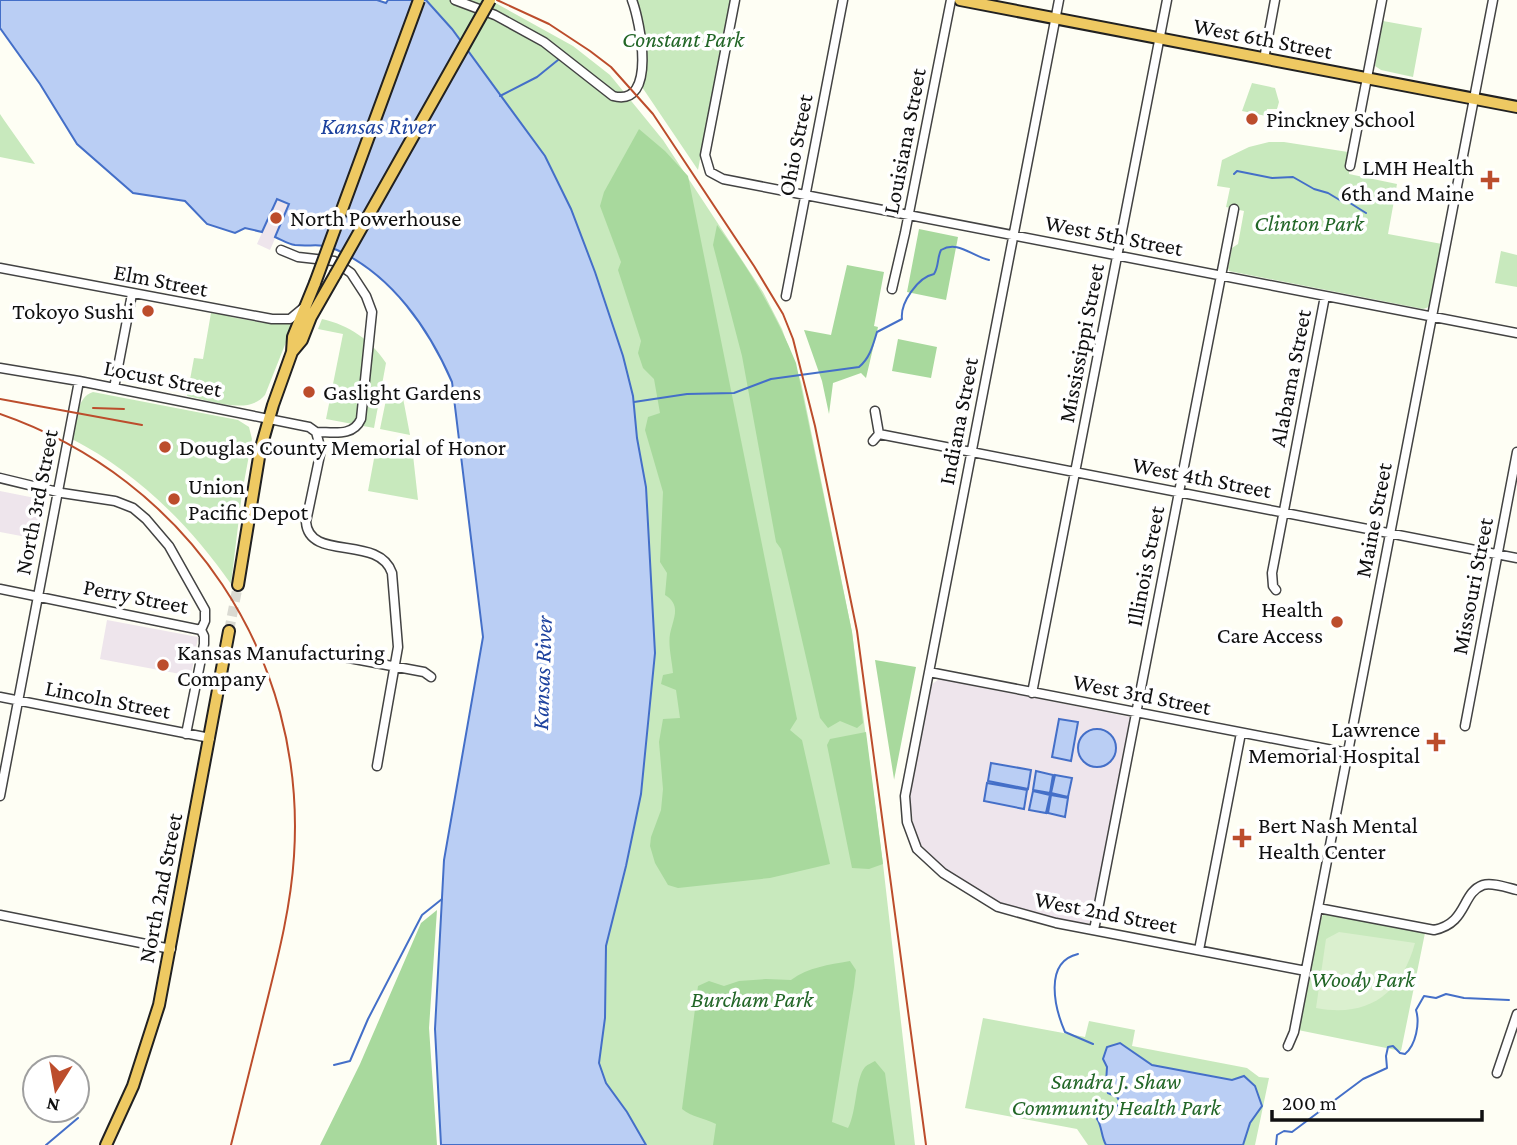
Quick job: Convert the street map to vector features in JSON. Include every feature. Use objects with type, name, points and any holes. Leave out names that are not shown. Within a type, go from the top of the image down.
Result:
[{"type":"highway","points":[[238,585],[254,483],[269,419],[292,352],[293,337],[419,0]]},
{"type":"highway","points":[[292,352],[303,340],[311,317],[490,0]]},
{"type":"highway","name":"West 6th Street","points":[[960,0],[1517,107]]},
{"type":"highway","name":"North 2nd Street","points":[[106,1145],[144,1056],[159,1004],[229,631]]},
{"type":"street","points":[[455,0],[495,15],[544,42],[613,96],[621,98],[638,88],[642,72],[639,27],[632,0]]},
{"type":"street","name":"West 5th Street","points":[[735,0],[705,155],[707,167],[723,179],[1517,333]]},
{"type":"street","name":"Ohio Street","points":[[786,296],[843,0]]},
{"type":"street","name":"Louisiana Street","points":[[892,289],[951,0]]},
{"type":"street","name":"Indiana Street","points":[[917,849],[907,822],[905,796],[1059,0]]},
{"type":"street","name":"Mississippi Street","points":[[1032,692],[1167,0]]},
{"type":"street","points":[[1264,59],[1275,0]]},
{"type":"street","points":[[1350,166],[1382,0]]},
{"type":"street","name":"Maine Street","points":[[1288,1046],[1294,1032],[1306,971],[1493,0]]},
{"type":"street","name":"Illinois Street","points":[[1094,930],[1234,209]]},
{"type":"street","name":"Locust Street","points":[[0,368],[310,427],[316,432],[350,432],[357,428],[361,419],[372,312],[360,284],[334,261],[298,257],[281,250]]},
{"type":"street","name":"Elm Street","points":[[0,268],[215,310],[283,320],[296,315],[307,301]]},
{"type":"street","points":[[114,388],[132,294]]},
{"type":"street","name":"Alabama Street","points":[[1276,590],[1272,573],[1325,296]]},
{"type":"street","name":"North 3rd Street","points":[[0,796],[79,381]]},
{"type":"street","name":"West 4th Street","points":[[875,411],[876,438],[972,452],[1517,558]]},
{"type":"street","points":[[316,432],[321,442],[321,450],[306,522],[309,534],[319,542],[385,559],[392,573],[399,639],[377,766]]},
{"type":"street","name":"Missouri Street","points":[[1465,726],[1517,452]]},
{"type":"street","points":[[0,478],[133,508],[169,546],[205,610],[205,621],[201,630]]},
{"type":"street","name":"Perry Street","points":[[0,589],[201,630],[205,636],[204,644],[186,733]]},
{"type":"street","points":[[332,656],[424,672],[431,677]]},
{"type":"street","name":"West 3rd Street","points":[[929,672],[1348,754]]},
{"type":"street","name":"Lincoln Street","points":[[0,697],[210,738]]},
{"type":"street","points":[[1199,950],[1241,733]]},
{"type":"street","name":"West 2nd Street","points":[[917,849],[943,873],[998,907],[1030,917],[1306,971]]},
{"type":"street","points":[[1318,908],[1434,930],[1447,926],[1458,918],[1469,899],[1481,886],[1517,890]]},
{"type":"street","points":[[0,915],[171,948]]},
{"type":"street","points":[[1497,1073],[1517,1014]]},
{"type":"shaded area","name":"North Powerhouse","points":[[277,198],[290,204],[270,250],[257,244]]},
{"type":"shaded area","points":[[0,491],[45,500],[37,539],[0,532]]},
{"type":"shaded area","points":[[107,620],[198,637],[191,676],[100,659]]},
{"type":"shaded area","points":[[939,679],[1130,717],[1093,917],[1089,923],[1082,924],[1017,910],[985,896],[949,873],[920,844],[914,829],[909,793],[931,685]]},
{"type":"green space","name":"Burcham Park","points":[[426,0],[490,0],[573,46],[610,75],[663,140],[763,292],[782,329],[801,382],[852,632],[883,864],[915,1145],[646,1145],[606,1083],[599,1063],[605,1018],[606,946],[641,794],[655,653],[646,487],[633,396],[545,156],[452,29]]},
{"type":"green space","name":"Constant Park","points":[[635,0],[730,0],[698,170],[642,87],[645,36]]},
{"type":"green space","points":[[1383,21],[1422,28],[1413,77],[1381,70],[1375,66]]},
{"type":"green space","points":[[1252,83],[1275,88],[1279,102],[1277,109],[1267,109],[1266,116],[1242,111]]},
{"type":"green space","points":[[0,114],[4,120],[35,164],[0,157]]},
{"type":"green space","points":[[639,129],[665,151],[688,176],[797,719],[790,730],[802,740],[830,864],[770,878],[678,888],[668,885],[655,863],[650,846],[661,810],[663,789],[659,742],[663,719],[680,718],[676,690],[661,684],[663,675],[673,673],[670,634],[675,608],[665,595],[667,573],[660,562],[663,492],[645,430],[648,417],[660,413],[654,379],[643,368],[638,353],[641,341],[618,270],[621,262],[600,206],[604,192]]},
{"type":"green space","name":"Clinton Park","points":[[1269,142],[1348,152],[1346,166],[1349,167],[1349,174],[1397,184],[1388,234],[1442,244],[1429,307],[1423,309],[1229,271],[1232,248],[1238,244],[1244,211],[1226,207],[1230,188],[1217,186],[1222,160],[1249,147]]},
{"type":"green space","points":[[717,225],[761,292],[796,363],[852,632],[863,723],[857,728],[840,721],[828,728],[820,718],[781,549],[776,542],[742,356],[713,245]]},
{"type":"green space","points":[[919,229],[958,237],[946,300],[907,292]]},
{"type":"green space","points":[[1501,251],[1517,255],[1517,287],[1495,283]]},
{"type":"green space","points":[[847,265],[884,272],[874,326],[878,327],[866,378],[861,373],[833,383],[829,414],[822,381],[804,330],[831,335]]},
{"type":"green space","points":[[217,311],[231,317],[264,323],[294,322],[265,395],[249,405],[228,405],[187,396],[194,358],[203,359],[211,313],[216,314]]},
{"type":"green space","points":[[322,319],[341,325],[358,335],[373,347],[386,363],[374,428],[326,419],[343,334],[318,329]]},
{"type":"green space","points":[[898,339],[937,347],[931,378],[892,371]]},
{"type":"green space","points":[[93,392],[238,420],[249,427],[252,439],[242,493],[231,584],[198,541],[160,502],[118,467],[72,439],[80,405],[87,395]]},
{"type":"green space","points":[[387,395],[403,398],[410,435],[380,429]]},
{"type":"green space","points":[[376,448],[413,455],[418,500],[368,491]]},
{"type":"green space","points":[[875,660],[916,667],[894,780],[894,779]]},
{"type":"green space","points":[[866,732],[883,864],[869,869],[852,868],[827,745],[830,739]]},
{"type":"green space","points":[[437,910],[429,1028],[437,1145],[320,1145],[360,1064],[421,923]]},
{"type":"green space","name":"Woody Park","points":[[1324,914],[1425,933],[1401,1051],[1298,1030]]},
{"type":"green space","points":[[1339,932],[1415,943],[1401,976],[1380,998],[1351,1009],[1316,1008],[1326,939]]},
{"type":"green space","points":[[850,961],[856,970],[832,1122],[848,1128],[862,1072],[875,1061],[885,1073],[895,1145],[713,1145],[716,1124],[682,1109],[698,986],[709,981],[724,986],[739,981],[791,980],[812,969]]},
{"type":"green space","name":"Sandra J. Shaw Community Health Park","points":[[983,1018],[1085,1037],[1089,1021],[1135,1030],[1132,1046],[1247,1068],[1259,1077],[1269,1078],[1255,1145],[1088,1145],[1077,1129],[965,1108]]},
{"type":"water","name":"Kansas River","points":[[0,0],[377,0],[386,3],[388,0],[426,0],[452,29],[545,156],[571,209],[623,356],[633,396],[646,487],[655,653],[641,794],[606,946],[605,1018],[599,1063],[606,1083],[646,1145],[441,1145],[435,1029],[444,860],[483,637],[452,382],[443,362],[407,306],[375,274],[337,250],[321,245],[295,245],[275,237],[289,204],[277,199],[262,232],[245,228],[235,233],[207,224],[185,201],[133,193],[77,144],[40,84],[0,28]]},
{"type":"water","points":[[1059,719],[1078,722],[1071,761],[1052,757]]},
{"type":"water","points":[[1097,729],[1111,734],[1116,748],[1111,762],[1097,767],[1083,762],[1078,748],[1083,734]]},
{"type":"water","points":[[991,763],[1031,770],[1028,789],[988,781]]},
{"type":"water","points":[[1036,771],[1053,775],[1050,793],[1033,790]]},
{"type":"water","points":[[1055,775],[1072,778],[1068,797],[1051,793]]},
{"type":"water","points":[[987,783],[1027,790],[1024,809],[984,801]]},
{"type":"water","points":[[1033,791],[1050,795],[1046,813],[1029,810]]},
{"type":"water","points":[[1051,795],[1068,798],[1065,817],[1048,813]]},
{"type":"water","points":[[1120,1043],[1152,1065],[1232,1080],[1244,1076],[1255,1086],[1262,1106],[1250,1123],[1243,1145],[1106,1145],[1097,1119],[1099,1110],[1104,1105],[1116,1107],[1120,1102],[1117,1097],[1108,1093],[1107,1067],[1103,1059],[1107,1047]]},
{"type":"waterway","points":[[500,96],[537,77],[558,60]]},
{"type":"waterway","points":[[1234,174],[1237,171],[1272,178],[1293,177],[1366,213]]},
{"type":"waterway","points":[[634,402],[687,394],[734,393],[771,379],[859,367],[868,355],[877,332],[902,319],[904,306],[911,292],[922,280],[934,274],[941,250],[947,247],[959,248],[989,260]]},
{"type":"waterway","points":[[334,1065],[350,1061],[368,1019],[422,915],[442,899]]},
{"type":"waterway","points":[[1078,954],[1060,966],[1056,976],[1055,999],[1065,1032],[1093,1044]]},
{"type":"waterway","points":[[1276,1145],[1277,1135],[1284,1131],[1292,1132],[1363,1079],[1387,1068],[1388,1047],[1393,1046],[1405,1054],[1409,1050],[1417,1027],[1416,1010],[1424,996],[1436,998],[1446,994],[1464,998],[1509,1000]]},
{"type":"waterway","points":[[46,1145],[71,1124]]},
{"type":"tunnel","points":[[229,631],[238,585]]},
{"type":"railway","points":[[497,0],[549,24],[590,51],[611,67],[653,114],[754,266],[783,314],[793,339],[815,426],[857,631],[926,1145]]},
{"type":"railway","points":[[0,399],[142,425]]},
{"type":"railway","points":[[93,408],[124,409]]},
{"type":"railway","points":[[0,414],[67,443],[127,482],[179,530],[222,585],[256,646],[280,712],[293,783],[292,874],[280,947],[231,1145]]},
{"type":"place","name":"Pinckney School","points":[[1252,119]]},
{"type":"place","name":"LMH Health 6th and Maine","points":[[1490,180]]},
{"type":"place","name":"North Powerhouse","points":[[276,218]]},
{"type":"place","name":"Tokoyo Sushi","points":[[148,311]]},
{"type":"place","name":"Gaslight Gardens","points":[[309,392]]},
{"type":"place","name":"Douglas County Memorial of Honor","points":[[165,447]]},
{"type":"place","name":"Union Pacific Depot","points":[[174,499]]},
{"type":"place","name":"Health Care Access","points":[[1337,622]]},
{"type":"place","name":"Kansas Manufacturing Company","points":[[163,665]]},
{"type":"place","name":"Lawrence Memorial Hospital","points":[[1436,742]]},
{"type":"place","name":"Bert Nash Mental Health Center","points":[[1242,838]]}]
